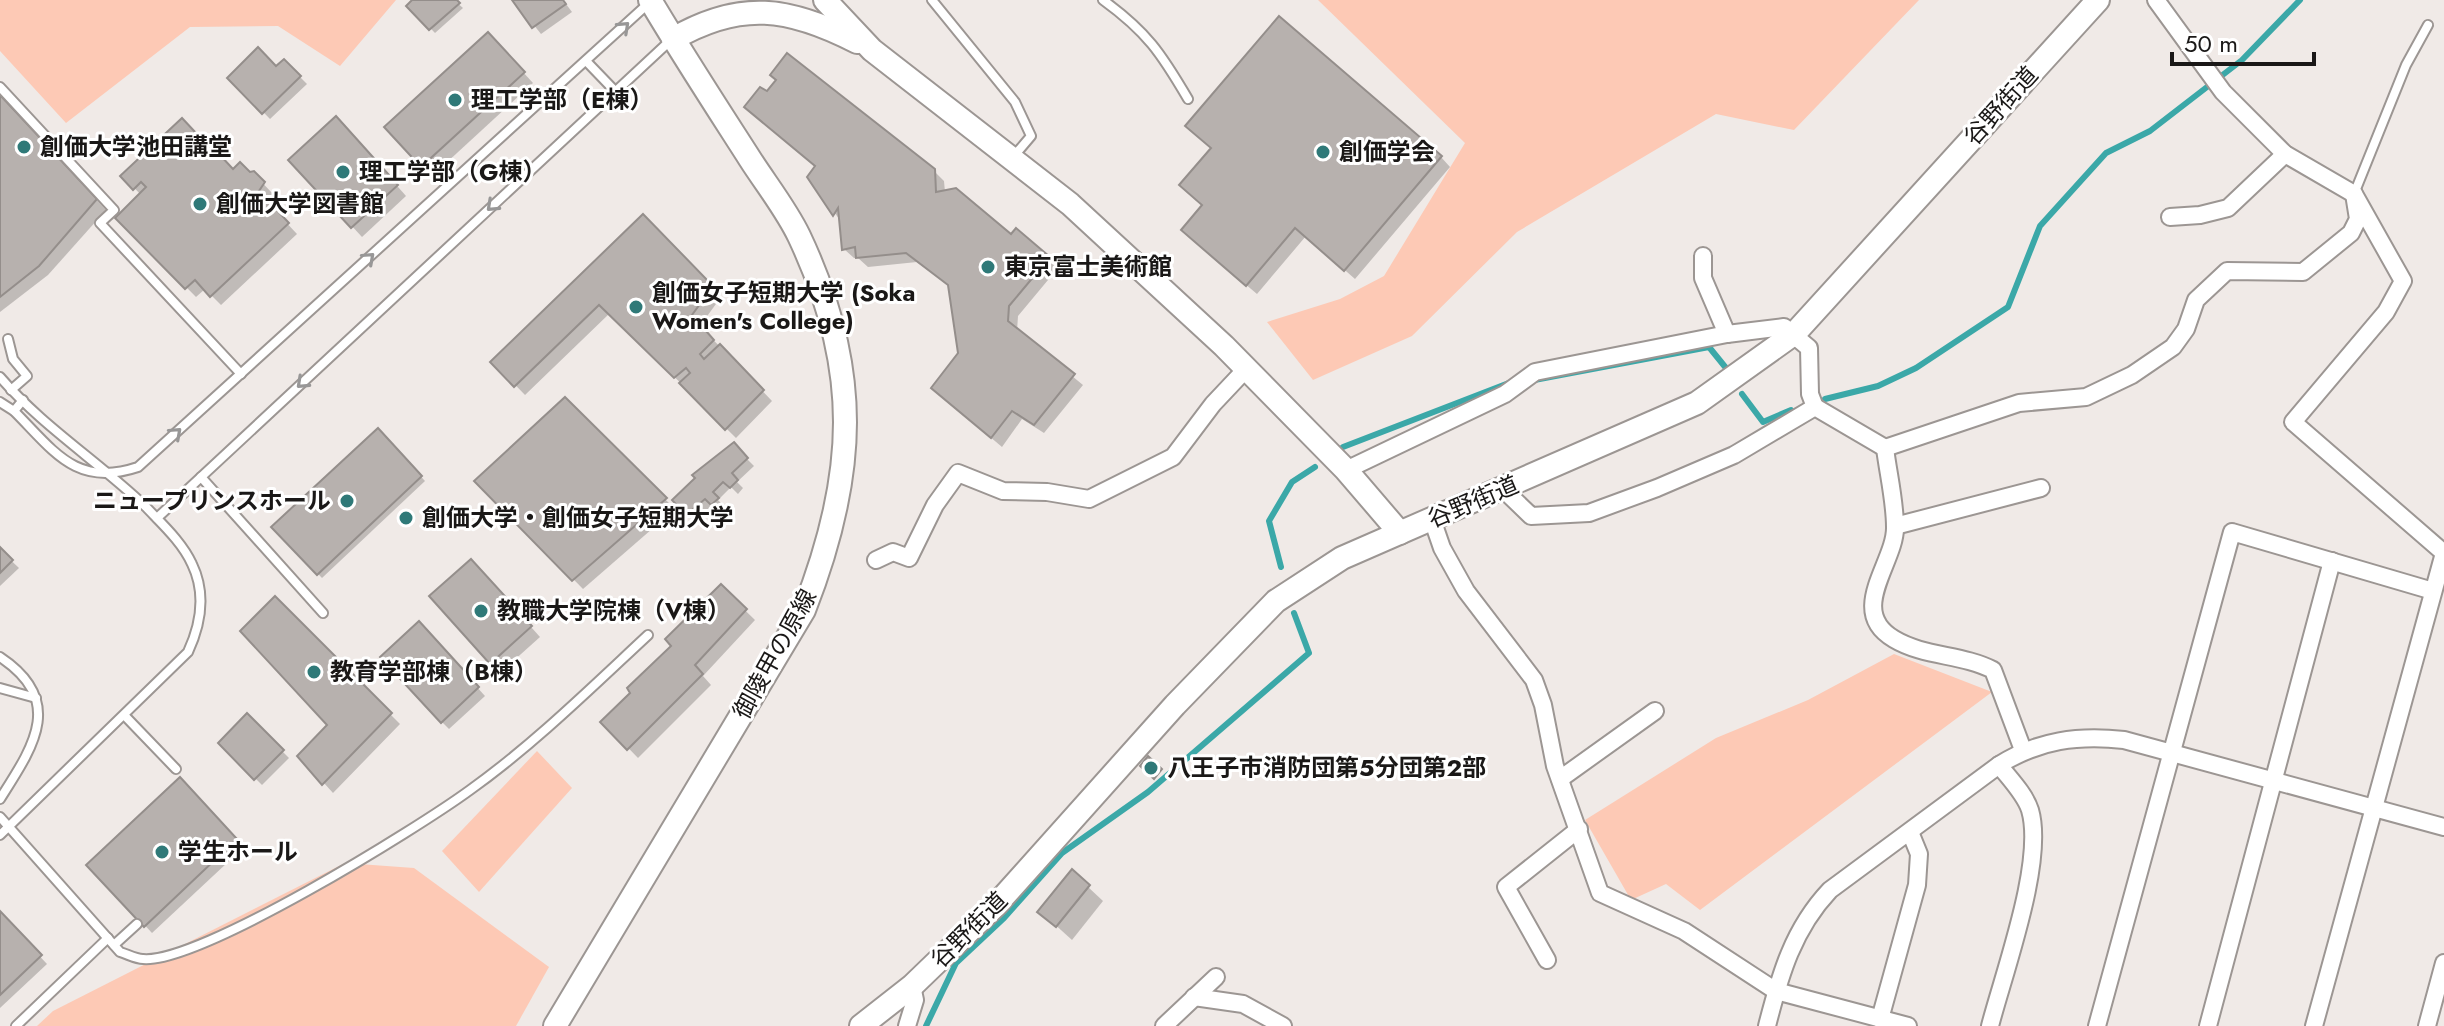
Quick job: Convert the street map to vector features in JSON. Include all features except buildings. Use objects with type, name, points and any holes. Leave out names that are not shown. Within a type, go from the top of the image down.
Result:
[{"type":"street","name":"御陵甲の原線","points":[[555,1026],[804,610],[827,552],[842,487],[847,422],[841,353],[824,296],[798,233],[673,39],[652,0]]},
{"type":"street","points":[[825,0],[872,50]]},
{"type":"street","name":"谷野街道","points":[[861,1026],[912,986],[996,905],[1257,617],[1342,558],[1697,403],[1795,333],[2098,0]]},
{"type":"street","points":[[2156,0],[2223,92],[2285,154],[2354,194],[2403,281],[2386,312],[2293,422],[2444,553],[2314,1026]]},
{"type":"street","points":[[673,39],[716,12],[743,8],[807,16],[872,50],[1014,156],[1070,204],[1246,369],[1346,470],[1400,533]]},
{"type":"street","points":[[2170,217],[2200,215],[2228,208],[2285,154]]},
{"type":"street","points":[[1885,448],[2019,403],[2086,397],[2132,375],[2173,347],[2186,329],[2196,300],[2227,271],[2303,272],[2351,233],[2358,219],[2354,194]]},
{"type":"street","points":[[1703,256],[1703,278],[1727,334]]},
{"type":"street","points":[[1346,470],[1505,394],[1526,376],[1727,334],[1784,327],[1795,333],[1809,348],[1810,394],[1815,407],[1859,429],[1885,448],[1895,526],[1872,596],[1876,618],[1892,638],[1933,653],[1973,660],[1993,670],[2023,750]]},
{"type":"street","points":[[876,560],[893,552],[909,558],[935,505],[958,473],[1003,491],[1047,492],[1089,499],[1173,457],[1213,404],[1246,369]]},
{"type":"street","points":[[1503,489],[1531,516],[1589,513],[1734,455],[1815,407]]},
{"type":"street","points":[[1895,526],[2041,488]]},
{"type":"street","points":[[1432,519],[1442,548],[1466,591],[1534,680],[1560,779],[1600,893],[1684,931],[1776,991],[1908,1026]]},
{"type":"street","points":[[2097,1026],[2232,532],[2433,591]]},
{"type":"street","points":[[2208,1026],[2332,561]]},
{"type":"street","points":[[1560,779],[1655,711]]},
{"type":"street","points":[[1767,1026],[1792,941],[1809,912],[1830,890],[1999,765],[2023,750],[2047,742],[2097,737],[2172,752],[2444,827]]},
{"type":"street","points":[[1990,1026],[2032,862],[2035,831],[2029,806],[1999,765]]},
{"type":"street","points":[[1547,960],[1506,887],[1579,829]]},
{"type":"street","points":[[1880,1019],[1917,885],[1919,854],[1910,832]]},
{"type":"street","points":[[2427,1026],[2444,963]]},
{"type":"street","points":[[1164,1026],[1216,977]]},
{"type":"street","points":[[907,1026],[915,1000],[912,986]]},
{"type":"street","points":[[1194,997],[1243,1004],[1283,1026]]},
{"type":"lane","points":[[0,402],[14,411],[71,467],[113,476],[138,467],[652,0]]},
{"type":"lane","points":[[932,0],[1015,102],[1031,136],[1014,156]]},
{"type":"lane","points":[[1103,0],[1136,24],[1166,59],[1188,99]]},
{"type":"lane","points":[[2354,194],[2406,65],[2428,25]]},
{"type":"lane","points":[[157,518],[614,90],[673,39]]},
{"type":"lane","points":[[587,62],[614,90]]},
{"type":"lane","points":[[0,87],[114,210],[100,223],[241,374]]},
{"type":"lane","points":[[8,339],[13,359],[27,376],[11,390]]},
{"type":"lane","points":[[0,377],[157,518],[193,565],[201,607],[199,628],[188,652],[0,835]]},
{"type":"lane","points":[[14,411],[23,400]]},
{"type":"lane","points":[[201,477],[323,613]]},
{"type":"lane","points":[[0,817],[120,952],[145,960],[203,943],[331,878],[473,788],[595,685],[648,635]]},
{"type":"lane","points":[[0,657],[28,681],[36,698],[38,730],[27,756],[0,799]]},
{"type":"lane","points":[[0,688],[36,698]]},
{"type":"lane","points":[[125,716],[176,769]]},
{"type":"lane","points":[[16,1026],[111,942],[137,924]]},
{"type":"shaded area","points":[[0,0],[396,0],[340,66],[278,26],[190,27],[66,123],[0,51]]},
{"type":"shaded area","points":[[1318,0],[1919,0],[1794,130],[1716,114],[1517,232],[1412,336],[1313,380],[1267,322],[1340,299],[1384,276],[1465,143]]},
{"type":"shaded area","points":[[1894,654],[1992,692],[1700,910],[1666,884],[1631,900],[1585,820],[1716,738],[1808,700]]},
{"type":"shaded area","points":[[537,751],[572,788],[479,892],[442,851]]},
{"type":"shaded area","points":[[345,863],[414,868],[549,967],[516,1026],[37,1026],[53,1011]]},
{"type":"waterway","points":[[1825,399],[1878,386],[1916,368],[2008,307],[2040,226],[2106,153],[2150,131],[2242,60],[2300,0]]},
{"type":"waterway","points":[[1529,381],[1709,347],[1726,368]]},
{"type":"waterway","points":[[1343,447],[1514,381]]},
{"type":"waterway","points":[[1742,394],[1763,422],[1791,410]]},
{"type":"waterway","points":[[1281,567],[1269,521],[1292,482],[1315,467]]},
{"type":"waterway","points":[[926,1026],[956,963],[1004,918],[1062,853],[1148,792],[1309,653],[1294,613]]},
{"type":"place","name":"理工学部（E棟）","points":[[455,100]]},
{"type":"place","name":"創価大学池田講堂","points":[[24,147]]},
{"type":"place","name":"創価学会","points":[[1323,152]]},
{"type":"place","name":"理工学部（G棟）","points":[[343,172]]},
{"type":"place","name":"創価大学図書館","points":[[200,204]]},
{"type":"place","name":"東京富士美術館","points":[[988,267]]},
{"type":"place","name":"創価女子短期大学 (Soka Women's College)","points":[[636,307]]},
{"type":"place","name":"ニュープリンスホール","points":[[347,501]]},
{"type":"place","name":"創価大学・創価女子短期大学","points":[[406,518]]},
{"type":"place","name":"教職大学院棟（V棟）","points":[[481,611]]},
{"type":"place","name":"教育学部棟（B棟）","points":[[314,672]]},
{"type":"place","name":"八王子市消防団第5分団第2部","points":[[1151,768]]},
{"type":"place","name":"学生ホール","points":[[162,852]]}]
